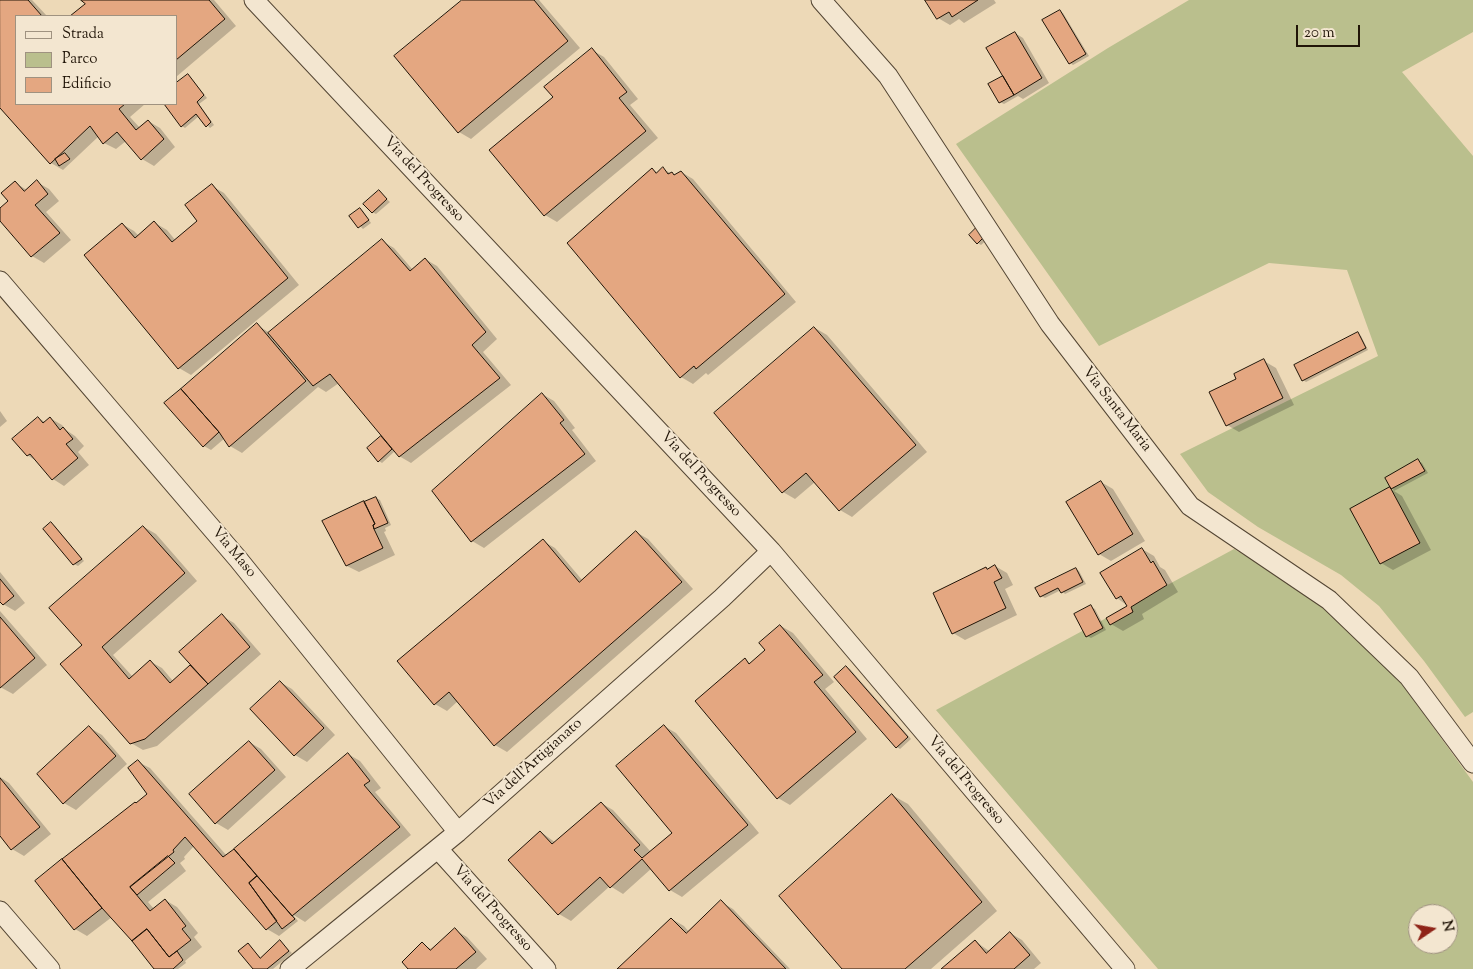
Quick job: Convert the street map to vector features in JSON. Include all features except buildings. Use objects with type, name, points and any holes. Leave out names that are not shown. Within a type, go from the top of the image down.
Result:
[{"type":"street","name":"Via del Progresso","points":[[254,0],[771,551],[1125,969]]},
{"type":"street","name":"Via Santa Maria","points":[[821,0],[888,76],[1050,324],[1190,506],[1329,600],[1409,677],[1473,763]]},
{"type":"street","name":"Via Maso","points":[[0,281],[238,559],[458,832]]},
{"type":"street","name":"Via dell'Artigianato","points":[[290,969],[458,832],[722,598],[771,551]]},
{"type":"street","name":"Via del Progresso","points":[[438,849],[546,969]]},
{"type":"street","points":[[0,911],[50,969]]},
{"type":"green space","points":[[1189,0],[1473,0],[1473,32],[1402,72],[1473,156],[1473,712],[1465,717],[1424,661],[1379,606],[1341,575],[1258,527],[1208,492],[1180,454],[1378,356],[1347,270],[1269,263],[1099,346],[956,144],[1108,48]]},
{"type":"green space","points":[[1234,549],[1323,601],[1399,680],[1473,782],[1473,969],[1158,969],[936,710]]}]
